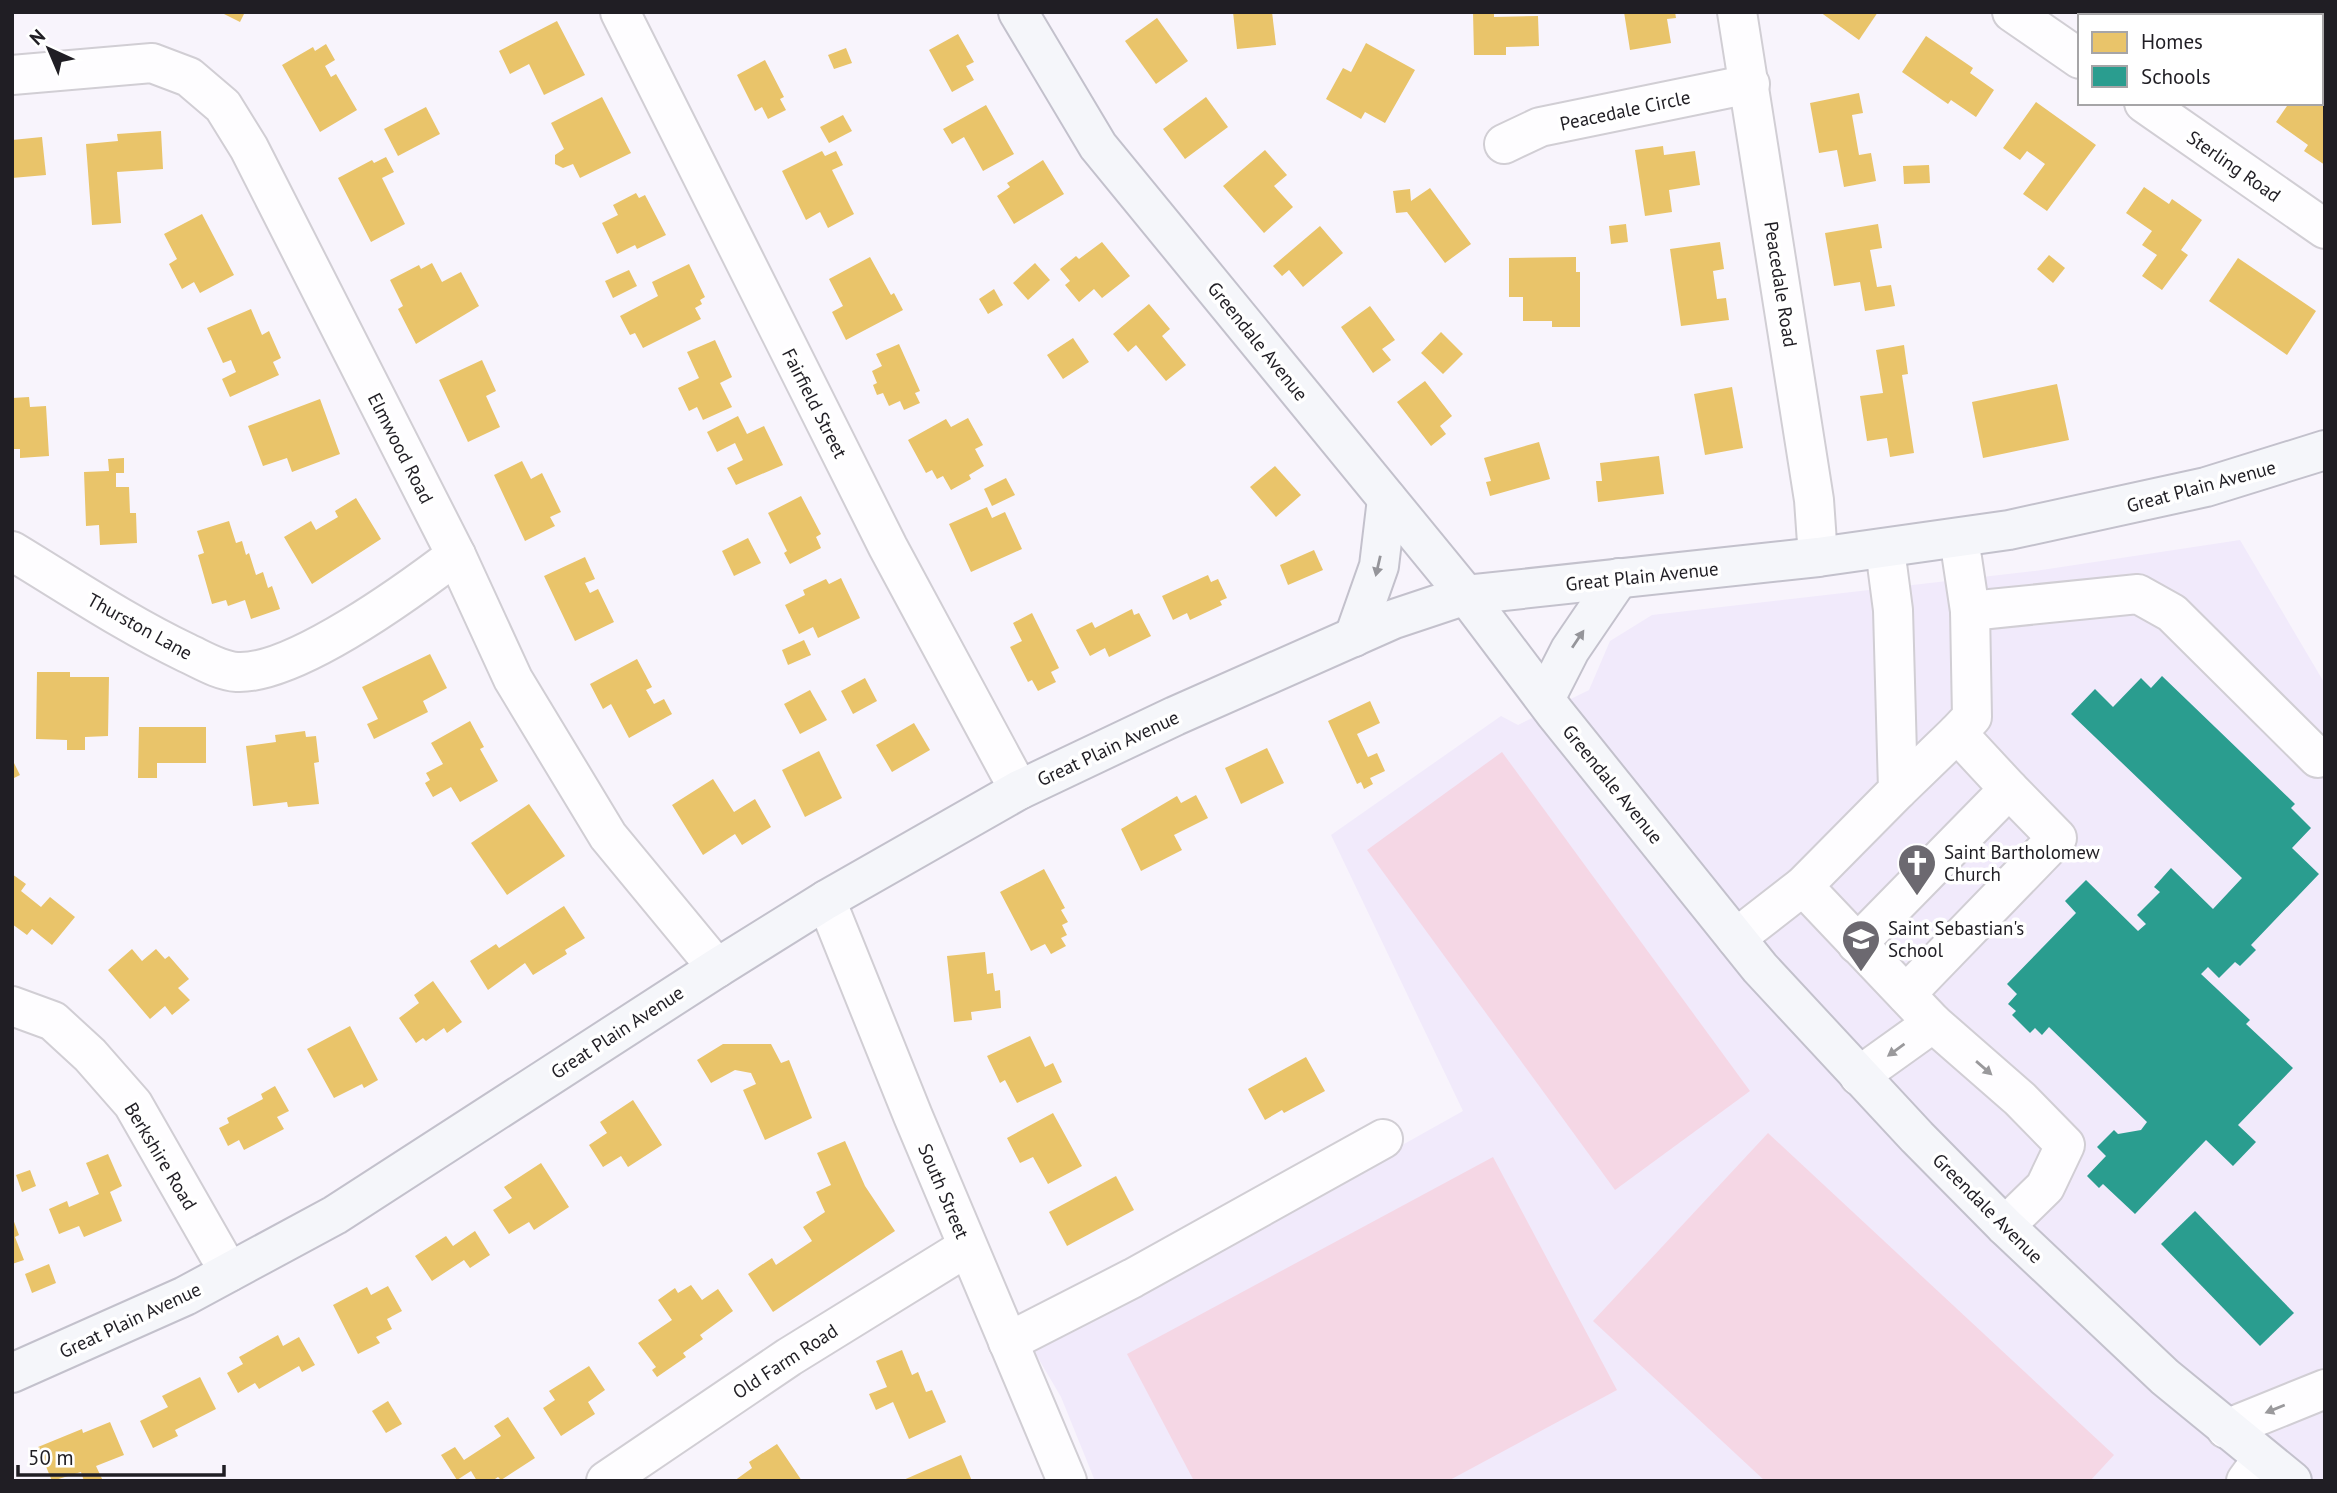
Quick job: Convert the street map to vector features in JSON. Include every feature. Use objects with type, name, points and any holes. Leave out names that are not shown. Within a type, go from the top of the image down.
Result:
[{"type":"main road","name":"Greendale Avenue","points":[[1018,12],[1098,146],[1466,595],[1545,699],[1736,938],[1859,1076],[2005,1226],[2165,1377],[2226,1429],[2267,1474]]},
{"type":"main road","name":"Great Plain Avenue","points":[[12,1373],[185,1296],[335,1215],[826,900],[1019,790],[1175,716],[1394,619],[1466,595],[1818,557],[1959,538],[2160,498],[2325,450]]},
{"type":"main road","points":[[1354,637],[1379,566],[1387,499]]},
{"type":"main road","points":[[1545,699],[1570,650],[1619,579]]},
{"type":"street","name":"Fairfield Street","points":[[621,12],[888,547],[1019,790]]},
{"type":"street","name":"Peacedale Road","points":[[1737,12],[1814,500],[1818,557]]},
{"type":"street","points":[[2012,12],[2078,58]]},
{"type":"street","name":"Elmwood Road","points":[[12,75],[152,63],[189,77],[223,106],[249,148],[456,555],[513,679],[608,836],[717,968]]},
{"type":"street","name":"Peacedale Circle","points":[[1504,144],[1540,127],[1750,85]]},
{"type":"street","name":"Sterling Road","points":[[2147,105],[2325,229]]},
{"type":"street","points":[[1736,938],[1803,886],[1972,717],[1970,611],[1959,538]]},
{"type":"street","points":[[1885,549],[1893,610],[1898,790]]},
{"type":"street","name":"Thurston Lane","points":[[12,551],[145,634],[208,663],[237,672],[275,667],[347,629],[401,596],[456,555]]},
{"type":"street","points":[[1970,611],[2138,594],[2172,613],[2318,758]]},
{"type":"street","points":[[1906,995],[2057,838],[1957,733]]},
{"type":"street","points":[[1857,944],[2009,789]]},
{"type":"street","points":[[1803,886],[1933,1023],[2020,1099],[2065,1145],[2045,1187],[2005,1226]]},
{"type":"street","name":"South Street","points":[[826,900],[967,1247],[1067,1481]]},
{"type":"street","name":"Berkshire Road","points":[[12,1006],[53,1021],[90,1055],[133,1104],[229,1272]]},
{"type":"street","points":[[1859,1076],[1933,1023]]},
{"type":"street","points":[[1008,1342],[1133,1278],[1383,1139]]},
{"type":"street","name":"Old Farm Road","points":[[606,1481],[789,1357],[967,1247]]},
{"type":"street","points":[[2226,1429],[2325,1389]]},
{"type":"shaded area","name":"Saint Sebastian's School","points":[[2240,540],[2325,684],[2325,1481],[1095,1481],[1061,1397],[1034,1351],[1463,1111],[1331,835],[1501,716],[1518,725],[1589,690],[1610,641],[1652,615],[2035,571]]},
{"type":"shaded area","points":[[1502,752],[1750,1091],[1615,1190],[1367,850]]},
{"type":"shaded area","points":[[1768,1133],[2114,1455],[2090,1481],[1765,1481],[1593,1321]]},
{"type":"shaded area","points":[[1493,1157],[1617,1390],[1448,1481],[1194,1481],[1127,1354]]},
{"type":"building: Homes","points":[[220,12],[245,12],[240,22]]},
{"type":"building: Homes","points":[[1233,12],[1272,12],[1276,45],[1237,49]]},
{"type":"building: Homes","points":[[1473,12],[1494,12],[1494,17],[1538,16],[1539,46],[1506,47],[1506,55],[1474,55]]},
{"type":"building: Homes","points":[[1624,12],[1675,12],[1676,18],[1667,19],[1671,43],[1630,50]]},
{"type":"building: Homes","points":[[1820,12],[1878,12],[1859,40]]},
{"type":"building: Homes","points":[[2102,12],[2183,12],[2182,14]]},
{"type":"building: Homes","points":[[1157,18],[1188,61],[1156,84],[1125,41]]},
{"type":"building: Homes","points":[[557,21],[585,75],[544,95],[529,64],[510,74],[499,51]]},
{"type":"building: Homes","points":[[958,34],[974,62],[966,66],[974,80],[952,92],[929,50]]},
{"type":"building: Homes","points":[[1926,36],[1973,68],[1970,73],[1994,90],[1976,117],[1951,100],[1948,104],[1902,72]]},
{"type":"building: Homes","points":[[1366,43],[1415,70],[1385,123],[1365,112],[1361,119],[1326,99],[1343,68],[1351,72]]},
{"type":"building: Homes","points":[[326,44],[335,60],[325,66],[331,77],[336,74],[357,110],[320,132],[282,65],[313,47],[315,51]]},
{"type":"building: Homes","points":[[846,48],[852,63],[834,69],[828,55]]},
{"type":"building: Homes","points":[[765,60],[784,97],[780,99],[786,110],[768,119],[762,107],[755,111],[737,75]]},
{"type":"building: Homes","points":[[1859,93],[1863,113],[1852,115],[1859,155],[1871,153],[1876,181],[1844,187],[1837,150],[1819,153],[1810,103]]},
{"type":"building: Homes","points":[[602,97],[631,153],[580,178],[573,164],[563,168],[555,164],[555,155],[564,149],[551,123]]},
{"type":"building: Homes","points":[[1206,97],[1228,127],[1185,159],[1163,129]]},
{"type":"building: Homes","points":[[2323,100],[2325,101],[2325,165],[2304,151],[2308,145],[2276,122],[2288,105],[2323,105]]},
{"type":"building: Homes","points":[[2036,102],[2096,145],[2047,211],[2023,194],[2045,164],[2027,151],[2020,160],[2003,148]]},
{"type":"building: Homes","points":[[986,105],[1014,154],[983,171],[964,137],[952,144],[943,129]]},
{"type":"building: Homes","points":[[426,107],[440,134],[398,156],[384,129]]},
{"type":"building: Homes","points":[[843,115],[852,131],[829,143],[820,127]]},
{"type":"building: Homes","points":[[161,131],[163,169],[117,172],[121,223],[92,225],[86,144],[118,141],[117,134]]},
{"type":"building: Homes","points":[[42,137],[46,175],[12,178],[12,140]]},
{"type":"building: Homes","points":[[1663,146],[1664,155],[1695,151],[1700,185],[1669,190],[1672,212],[1645,216],[1635,150]]},
{"type":"building: Homes","points":[[1265,150],[1287,175],[1274,186],[1293,207],[1264,233],[1223,186]]},
{"type":"building: Homes","points":[[822,151],[825,156],[836,151],[843,165],[832,170],[854,214],[828,228],[820,212],[806,220],[782,171]]},
{"type":"building: Homes","points":[[386,157],[394,172],[382,178],[405,224],[371,242],[338,178],[372,160],[374,163]]},
{"type":"building: Homes","points":[[1043,160],[1064,194],[1014,224],[997,196],[1010,187],[1007,183]]},
{"type":"building: Homes","points":[[1929,165],[1930,183],[1904,184],[1903,166]]},
{"type":"building: Homes","points":[[2144,187],[2169,204],[2172,199],[2202,220],[2181,250],[2188,255],[2162,290],[2142,276],[2157,255],[2142,245],[2152,231],[2126,213]]},
{"type":"building: Homes","points":[[1430,188],[1471,244],[1445,263],[1407,212],[1396,213],[1393,191],[1410,189],[1411,201]]},
{"type":"building: Homes","points":[[636,193],[639,198],[645,195],[666,235],[637,249],[635,245],[617,254],[602,223],[618,215],[613,205]]},
{"type":"building: Homes","points":[[202,214],[234,275],[200,293],[194,282],[182,289],[169,264],[177,259],[164,234]]},
{"type":"building: Homes","points":[[1626,224],[1628,242],[1611,244],[1609,226]]},
{"type":"building: Homes","points":[[1878,224],[1882,248],[1870,250],[1877,287],[1891,285],[1895,306],[1865,311],[1860,282],[1834,286],[1825,233]]},
{"type":"building: Homes","points":[[1320,226],[1343,253],[1303,287],[1289,270],[1282,276],[1273,266]]},
{"type":"building: Homes","points":[[1102,242],[1130,276],[1102,298],[1094,289],[1079,302],[1065,285],[1070,281],[1060,269],[1076,256],[1079,259]]},
{"type":"building: Homes","points":[[1720,242],[1724,269],[1713,271],[1717,299],[1726,298],[1729,320],[1681,326],[1670,249]]},
{"type":"building: Homes","points":[[2049,255],[2065,268],[2053,283],[2037,269]]},
{"type":"building: Homes","points":[[870,257],[891,295],[894,293],[903,310],[846,340],[832,312],[843,306],[829,279]]},
{"type":"building: Homes","points":[[1576,257],[1576,272],[1580,272],[1580,327],[1552,327],[1552,321],[1523,321],[1523,297],[1509,297],[1509,258]]},
{"type":"building: Homes","points":[[2238,258],[2316,311],[2287,355],[2209,301]]},
{"type":"building: Homes","points":[[432,263],[442,282],[461,272],[479,306],[416,344],[398,309],[403,306],[390,280],[419,265],[421,269]]},
{"type":"building: Homes","points":[[1035,263],[1050,280],[1028,300],[1013,283]]},
{"type":"building: Homes","points":[[689,264],[705,297],[700,300],[702,304],[695,308],[701,319],[643,348],[635,333],[630,335],[620,316],[658,296],[652,282]]},
{"type":"building: Homes","points":[[629,270],[637,286],[613,298],[605,281]]},
{"type":"building: Homes","points":[[994,289],[1003,305],[988,314],[979,299]]},
{"type":"building: Homes","points":[[1149,304],[1170,329],[1162,336],[1186,365],[1166,381],[1136,345],[1128,352],[1113,334]]},
{"type":"building: Homes","points":[[1370,306],[1395,340],[1382,349],[1391,360],[1373,373],[1341,327]]},
{"type":"building: Homes","points":[[251,309],[262,335],[269,331],[281,358],[273,362],[279,375],[230,397],[222,379],[236,372],[231,360],[223,363],[207,328]]},
{"type":"building: Homes","points":[[1441,332],[1463,354],[1443,374],[1421,353]]},
{"type":"building: Homes","points":[[1073,338],[1089,362],[1063,379],[1047,355]]},
{"type":"building: Homes","points":[[715,340],[732,377],[720,383],[732,407],[703,420],[697,407],[689,411],[678,388],[699,378],[687,352]]},
{"type":"building: Homes","points":[[899,344],[920,391],[915,393],[920,403],[904,410],[900,401],[889,406],[883,393],[877,395],[873,385],[877,383],[872,371],[882,366],[876,354]]},
{"type":"building: Homes","points":[[1904,345],[1908,374],[1902,375],[1914,453],[1890,457],[1887,438],[1867,441],[1860,396],[1883,393],[1876,350]]},
{"type":"building: Homes","points":[[482,360],[496,391],[486,396],[500,427],[468,442],[439,380]]},
{"type":"building: Homes","points":[[1425,381],[1452,416],[1440,426],[1446,434],[1431,446],[1397,402]]},
{"type":"building: Homes","points":[[2057,384],[2069,440],[1983,458],[1972,402]]},
{"type":"building: Homes","points":[[1732,387],[1743,448],[1705,455],[1694,394]]},
{"type":"building: Homes","points":[[29,397],[30,407],[46,406],[49,456],[20,458],[20,449],[12,449],[12,398]]},
{"type":"building: Homes","points":[[320,399],[340,454],[292,472],[287,458],[263,466],[248,426]]},
{"type":"building: Homes","points":[[738,416],[747,434],[764,426],[783,465],[736,485],[727,468],[743,460],[735,443],[717,452],[707,432]]},
{"type":"building: Homes","points":[[968,418],[983,445],[975,449],[984,466],[969,475],[971,479],[951,490],[943,476],[937,479],[932,470],[926,473],[908,440],[946,419],[951,427]]},
{"type":"building: Homes","points":[[1539,442],[1550,479],[1490,496],[1486,482],[1491,481],[1484,458]]},
{"type":"building: Homes","points":[[1659,456],[1664,494],[1598,502],[1596,481],[1602,481],[1600,463]]},
{"type":"building: Homes","points":[[124,458],[124,473],[116,473],[116,487],[129,487],[130,513],[136,513],[137,543],[100,545],[99,525],[86,526],[84,472],[109,471],[108,459]]},
{"type":"building: Homes","points":[[522,461],[531,479],[542,473],[561,512],[550,517],[555,526],[525,541],[494,475]]},
{"type":"building: Homes","points":[[1275,466],[1301,495],[1276,517],[1250,487]]},
{"type":"building: Homes","points":[[1006,478],[1015,495],[992,506],[984,489]]},
{"type":"building: Homes","points":[[801,496],[821,534],[816,537],[821,548],[790,564],[784,553],[787,551],[768,513]]},
{"type":"building: Homes","points":[[356,498],[381,539],[312,584],[284,537],[311,521],[316,530],[338,517],[335,511]]},
{"type":"building: Homes","points":[[987,507],[992,518],[1005,512],[1022,549],[971,572],[949,524]]},
{"type":"building: Homes","points":[[229,521],[236,543],[242,541],[256,575],[263,572],[268,588],[272,586],[280,609],[251,619],[245,600],[228,606],[226,600],[212,604],[198,555],[204,553],[197,531]]},
{"type":"building: Homes","points":[[748,538],[761,563],[734,576],[722,551]]},
{"type":"building: Homes","points":[[1314,550],[1323,570],[1288,585],[1280,565]]},
{"type":"building: Homes","points":[[585,557],[595,579],[585,583],[590,593],[598,589],[614,622],[575,641],[544,576]]},
{"type":"building: Homes","points":[[1208,575],[1211,582],[1218,579],[1227,598],[1220,601],[1222,605],[1190,620],[1187,613],[1173,620],[1162,596]]},
{"type":"building: Homes","points":[[841,578],[860,618],[818,638],[813,627],[799,634],[785,605],[805,595],[803,590],[826,579],[829,584]]},
{"type":"building: Homes","points":[[1132,609],[1134,615],[1139,613],[1151,636],[1109,657],[1105,648],[1090,656],[1076,630],[1092,622],[1095,628]]},
{"type":"building: Homes","points":[[1032,613],[1059,668],[1051,672],[1056,682],[1038,691],[1032,680],[1028,682],[1010,647],[1022,641],[1013,623]]},
{"type":"building: Homes","points":[[804,640],[811,655],[788,665],[782,650]]},
{"type":"building: Homes","points":[[430,654],[447,688],[423,701],[428,712],[374,739],[367,724],[378,719],[362,687]]},
{"type":"building: Homes","points":[[637,659],[652,687],[646,690],[654,704],[664,699],[672,714],[629,738],[611,704],[603,709],[590,684]]},
{"type":"building: Homes","points":[[37,672],[70,672],[70,677],[109,677],[108,736],[85,737],[85,750],[67,750],[67,740],[36,739]]},
{"type":"building: Homes","points":[[865,678],[877,701],[853,714],[841,691]]},
{"type":"building: Homes","points":[[810,690],[827,720],[800,734],[784,704]]},
{"type":"building: Homes","points":[[1370,701],[1380,723],[1357,734],[1368,757],[1377,753],[1385,771],[1370,778],[1373,784],[1364,789],[1361,782],[1357,784],[1328,721]]},
{"type":"building: Homes","points":[[470,721],[484,747],[480,749],[498,781],[460,802],[451,787],[433,797],[425,783],[430,780],[426,773],[443,764],[431,743]]},
{"type":"building: Homes","points":[[914,723],[930,750],[892,772],[876,745]]},
{"type":"building: Homes","points":[[139,727],[206,727],[206,763],[157,763],[157,778],[138,778]]},
{"type":"building: Homes","points":[[305,731],[306,737],[316,736],[319,762],[314,763],[319,804],[288,807],[287,802],[253,806],[246,746],[276,742],[275,735]]},
{"type":"building: Homes","points":[[1267,748],[1284,783],[1241,804],[1225,768]]},
{"type":"building: Homes","points":[[819,751],[842,798],[805,817],[782,770]]},
{"type":"building: Homes","points":[[12,759],[20,775],[12,779]]},
{"type":"building: Homes","points":[[713,779],[734,812],[755,799],[771,827],[742,845],[735,834],[703,855],[672,805]]},
{"type":"building: Homes","points":[[1196,795],[1208,818],[1174,835],[1182,850],[1141,871],[1121,829],[1177,796],[1181,803]]},
{"type":"building: Homes","points":[[529,804],[565,856],[507,895],[471,843]]},
{"type":"building: Homes","points":[[1044,869],[1065,908],[1061,910],[1068,922],[1062,925],[1067,935],[1061,938],[1066,946],[1051,954],[1045,944],[1031,951],[1000,892]]},
{"type":"building: Homes","points":[[12,874],[26,884],[21,891],[41,907],[50,897],[75,917],[52,945],[32,929],[27,935],[12,924]]},
{"type":"building: Homes","points":[[564,906],[585,938],[565,950],[567,954],[533,975],[525,963],[488,990],[470,961],[496,944],[499,948]]},
{"type":"building: Homes","points":[[132,949],[142,961],[156,949],[165,959],[169,956],[189,979],[178,988],[190,1000],[172,1015],[165,1006],[150,1019],[108,970]]},
{"type":"building: Homes","points":[[985,952],[987,974],[993,973],[995,991],[1000,990],[1001,1008],[971,1012],[972,1020],[954,1022],[947,956]]},
{"type":"building: Homes","points":[[433,981],[462,1022],[447,1033],[444,1028],[426,1041],[423,1038],[416,1043],[399,1018],[419,1003],[414,995]]},
{"type":"building: Homes","points":[[350,1026],[378,1080],[364,1088],[362,1084],[334,1098],[307,1049]]},
{"type":"building: Homes","points":[[1030,1036],[1045,1067],[1053,1063],[1062,1082],[1017,1103],[1005,1080],[1000,1083],[987,1056]]},
{"type":"building: Homes","points":[[723,1044],[771,1044],[781,1063],[789,1060],[812,1118],[765,1140],[743,1090],[756,1084],[751,1073],[735,1070],[711,1083],[697,1060]]},
{"type":"building: Homes","points":[[1306,1057],[1325,1091],[1265,1120],[1248,1089]]},
{"type":"building: Homes","points":[[275,1086],[289,1111],[277,1117],[284,1129],[244,1150],[239,1140],[228,1146],[219,1128],[229,1123],[227,1118],[263,1099],[261,1094]]},
{"type":"building: Homes","points":[[633,1100],[662,1145],[628,1167],[621,1156],[603,1167],[589,1145],[607,1133],[600,1122]]},
{"type":"building: Homes","points":[[1053,1113],[1082,1166],[1048,1184],[1033,1157],[1020,1163],[1007,1138]]},
{"type":"building: Homes","points":[[845,1141],[865,1186],[895,1231],[773,1312],[748,1274],[772,1258],[776,1265],[812,1241],[803,1227],[825,1212],[816,1192],[831,1185],[817,1153]]},
{"type":"building: Homes","points":[[108,1154],[122,1186],[110,1192],[122,1221],[84,1237],[79,1226],[59,1234],[49,1209],[67,1201],[69,1207],[99,1194],[86,1163]]},
{"type":"building: Homes","points":[[541,1163],[569,1207],[534,1230],[529,1222],[509,1234],[493,1210],[512,1198],[504,1187]]},
{"type":"building: Homes","points":[[30,1170],[36,1186],[22,1192],[16,1175]]},
{"type":"building: Homes","points":[[1116,1176],[1134,1210],[1067,1246],[1049,1212]]},
{"type":"building: Homes","points":[[13,1219],[19,1235],[15,1237],[24,1260],[12,1264]]},
{"type":"building: Homes","points":[[475,1231],[490,1255],[470,1268],[464,1260],[432,1281],[415,1256],[446,1236],[453,1246]]},
{"type":"building: Homes","points":[[49,1264],[56,1283],[32,1293],[25,1274]]},
{"type":"building: Homes","points":[[691,1285],[702,1300],[718,1289],[733,1311],[700,1335],[703,1339],[683,1353],[686,1357],[657,1377],[652,1370],[656,1367],[638,1343],[672,1320],[658,1300],[675,1288],[678,1293]]},
{"type":"building: Homes","points":[[388,1286],[402,1311],[387,1319],[392,1329],[376,1337],[380,1343],[358,1354],[333,1305],[367,1287],[371,1295]]},
{"type":"building: Homes","points":[[278,1335],[283,1346],[299,1337],[315,1365],[302,1372],[299,1366],[259,1389],[255,1383],[238,1393],[227,1373],[243,1364],[239,1357]]},
{"type":"building: Homes","points":[[902,1350],[912,1375],[918,1372],[926,1392],[932,1390],[946,1422],[909,1439],[893,1402],[876,1410],[869,1394],[887,1387],[876,1361]]},
{"type":"building: Homes","points":[[589,1366],[605,1390],[588,1402],[595,1414],[561,1436],[543,1408],[555,1400],[549,1391]]},
{"type":"building: Homes","points":[[200,1377],[216,1409],[175,1430],[178,1436],[153,1448],[140,1421],[168,1407],[162,1396]]},
{"type":"building: Homes","points":[[388,1401],[402,1424],[386,1433],[372,1411]]},
{"type":"building: Homes","points":[[508,1417],[535,1458],[501,1480],[498,1477],[492,1481],[477,1481],[471,1471],[457,1480],[441,1455],[455,1447],[464,1460],[501,1436],[494,1426]]},
{"type":"building: Homes","points":[[110,1422],[124,1455],[96,1466],[103,1481],[84,1481],[81,1472],[52,1481],[38,1447],[82,1429],[83,1433]]},
{"type":"building: Homes","points":[[777,1444],[802,1481],[734,1481],[752,1468],[749,1462]]},
{"type":"building: Homes","points":[[961,1455],[972,1481],[901,1481]]},
{"type":"building: Schools","points":[[2162,676],[2295,804],[2291,808],[2311,828],[2292,848],[2319,874],[2251,945],[2256,950],[2240,966],[2235,962],[2219,978],[2208,967],[2201,974],[2250,1020],[2246,1024],[2293,1068],[2238,1125],[2256,1142],[2233,1166],[2206,1140],[2135,1214],[2103,1184],[2099,1188],[2087,1176],[2106,1156],[2097,1147],[2114,1130],[2118,1134],[2141,1130],[2147,1122],[2049,1027],[2042,1035],[2035,1028],[2030,1033],[2012,1015],[2016,1011],[2008,1004],[2017,994],[2007,984],[2076,913],[2065,901],[2086,880],[2138,931],[2146,924],[2137,915],[2160,892],[2154,887],[2171,868],[2213,909],[2242,878],[2071,714],[2095,689],[2113,707],[2141,678],[2151,688]]},
{"type":"building: Schools","points":[[2195,1211],[2294,1313],[2260,1346],[2161,1244]]},
{"type":"place","name":"Saint Bartholomew Church","points":[[1917,897]]},
{"type":"place","name":"Saint Sebastian's School","points":[[1861,973]]}]
